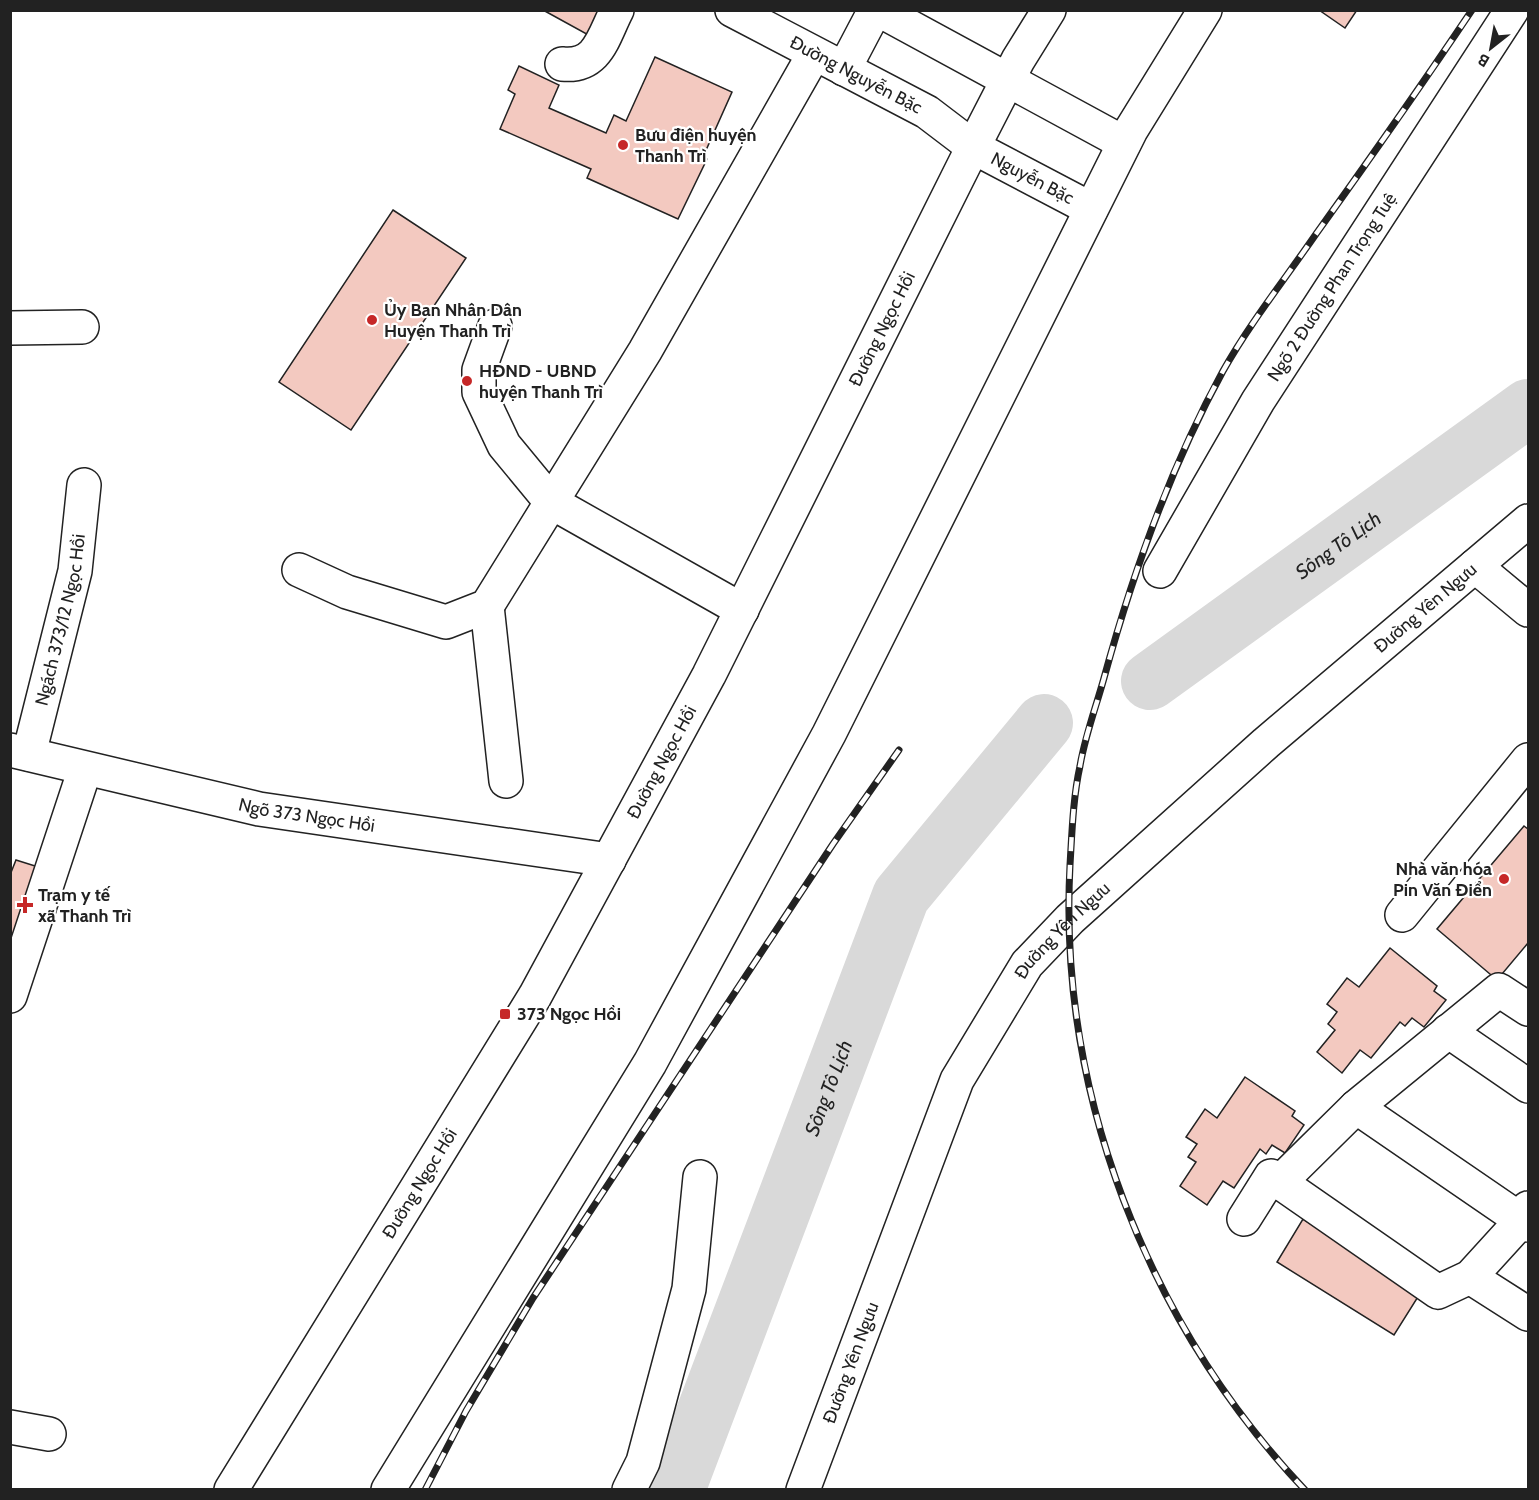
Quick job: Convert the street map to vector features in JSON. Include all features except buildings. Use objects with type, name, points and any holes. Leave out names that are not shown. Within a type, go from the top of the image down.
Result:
[{"type":"main road","points":[[562,64],[577,65],[591,59],[617,10]]},
{"type":"main road","name":"Đường Nguyễn Bặc","points":[[732,10],[927,112],[973,147]]},
{"type":"main road","points":[[844,69],[877,10],[1124,143]]},
{"type":"main road","name":"Đường Ngọc Hồi","points":[[231,1490],[535,996],[742,610],[973,147],[1008,79],[1049,10]]},
{"type":"main road","points":[[388,1490],[655,1053],[829,734],[1124,143],[1205,10]]},
{"type":"main road","name":"Ngõ 2 Đường Phan Trọng Tuệ","points":[[1160,571],[1258,401],[1512,10]]},
{"type":"main road","points":[[506,781],[488,606],[645,351],[814,54]]},
{"type":"main road","name":"Nguyễn Bặc","points":[[973,147],[1091,209]]},
{"type":"main road","points":[[495,326],[479,370],[479,392],[504,445],[551,502],[742,610]]},
{"type":"main road","points":[[10,328],[82,327]]},
{"type":"main road","name":"Ngách 373/12 Ngọc Hồi","points":[[20,752],[75,571],[84,485]]},
{"type":"main road","name":"Đường Yên Ngưu","points":[[803,1490],[957,1080],[1027,964],[1070,919],[1266,743],[1528,521]]},
{"type":"main road","points":[[1475,566],[1528,610]]},
{"type":"main road","points":[[299,570],[347,592],[446,622],[488,606]]},
{"type":"main road","name":"Ngõ 373 Ngọc Hồi","points":[[20,752],[259,808],[609,860]]},
{"type":"main road","points":[[1402,915],[1528,759]]},
{"type":"main road","points":[[10,996],[85,769]]},
{"type":"main road","points":[[1279,1183],[1356,1107],[1499,990],[1528,1009]]},
{"type":"main road","points":[[1448,1031],[1528,1086]]},
{"type":"main road","points":[[1244,1219],[1271,1176],[1438,1292],[1470,1277],[1526,1218],[1356,1107]]},
{"type":"main road","points":[[629,1490],[643,1462],[689,1289],[700,1177]]},
{"type":"main road","points":[[1470,1277],[1528,1314]]},
{"type":"main road","points":[[10,1427],[49,1434]]},
{"type":"waterway","name":"Sông Tô Lịch","points":[[1150,681],[1528,408]]},
{"type":"waterway","name":"Sông Tô Lịch","points":[[676,1490],[901,896],[1044,723]]},
{"type":"railway","points":[[1305,1490],[1249,1425],[1200,1354],[1158,1279],[1124,1201],[1097,1119],[1079,1036],[1070,951],[1070,865],[1074,803],[1085,744],[1127,599],[1154,521],[1204,408],[1233,353],[1256,318],[1395,123],[1472,10]]},
{"type":"railway","points":[[425,1490],[466,1411],[533,1298],[833,844],[899,750]]},
{"type":"place","name":"Bưu điện huyện Thanh Trì","points":[[623,145]]},
{"type":"place","name":"Ủy Ban Nhân Dân Huyện Thanh Trì","points":[[372,320]]},
{"type":"place","name":"HĐND - UBND huyện Thanh Trì","points":[[467,381]]},
{"type":"place","name":"Nhà văn hóa Pin Văn Điển","points":[[1504,879]]},
{"type":"place","name":"Trạm y tế xã Thanh Trì","points":[[25,905]]},
{"type":"place","name":"373 Ngọc Hồi","points":[[505,1014]]}]
